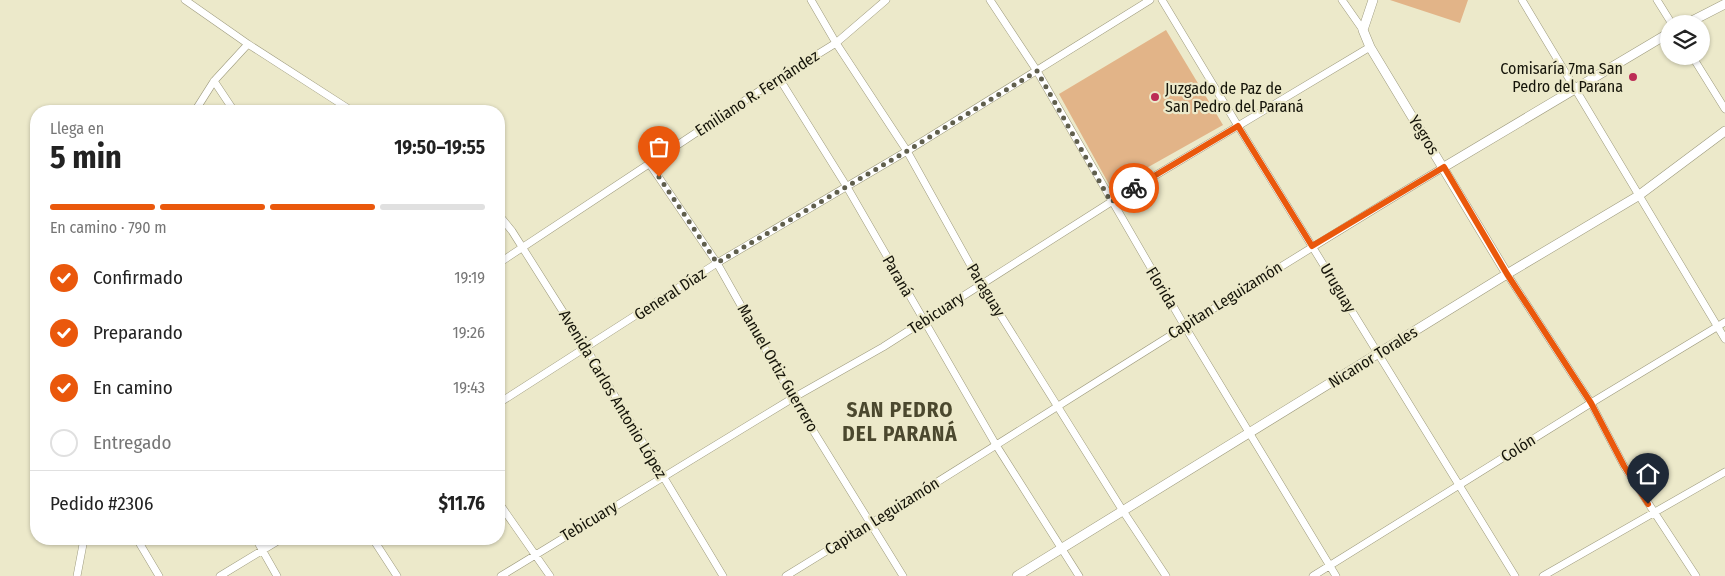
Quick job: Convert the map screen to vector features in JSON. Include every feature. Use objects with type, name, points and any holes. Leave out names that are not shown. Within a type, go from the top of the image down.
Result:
[{"type":"street","points":[[185,0],[248,44],[343,105]]},
{"type":"street","name":"Paraguay","points":[[811,0],[836,43],[907,151],[981,284],[1123,511],[1166,576]]},
{"type":"street","name":"Emiliano R. Fernández","points":[[505,259],[779,78],[836,43],[886,0]]},
{"type":"street","name":"Florida","points":[[990,0],[1037,71],[1111,202],[1336,576]]},
{"type":"street","name":"General Díaz","points":[[505,400],[717,263],[907,151],[1150,0]]},
{"type":"street","name":"Uruguay","points":[[1162,0],[1515,576]]},
{"type":"street","name":"Yegros","points":[[1342,0],[1363,30],[1370,47],[1507,274],[1591,403],[1624,466],[1696,576]]},
{"type":"street","points":[[1363,30],[1373,0]]},
{"type":"street","points":[[1522,0],[1725,339]]},
{"type":"street","points":[[1656,0],[1666,15]]},
{"type":"street","points":[[1704,15],[1725,4]]},
{"type":"street","name":"Capitan Leguizamón","points":[[786,576],[1312,246],[1660,38]]},
{"type":"street","points":[[199,105],[214,81],[248,44]]},
{"type":"street","name":"Tebicuary","points":[[501,576],[793,398],[924,322],[1111,202],[1370,47]]},
{"type":"street","points":[[1698,65],[1725,109]]},
{"type":"street","name":"Paraná","points":[[779,78],[847,187],[996,445],[1079,576]]},
{"type":"street","points":[[214,81],[230,105]]},
{"type":"street","name":"Nicanor Torales","points":[[1017,576],[1507,274],[1638,196],[1725,132]]},
{"type":"street","name":"Manuel Ortiz Guerrero","points":[[649,163],[717,263],[793,398],[903,576]]},
{"type":"street","name":"Avenida Carlos Antonio López","points":[[505,222],[586,348],[723,576]]},
{"type":"street","name":"Colón","points":[[1313,576],[1725,322]]},
{"type":"street","points":[[1543,576],[1655,514],[1725,472]]},
{"type":"street","points":[[505,512],[550,576]]},
{"type":"street","points":[[76,576],[83,545]]},
{"type":"street","points":[[140,545],[159,576]]},
{"type":"street","points":[[260,545],[277,576]]},
{"type":"street","points":[[220,576],[271,545]]},
{"type":"street","points":[[377,545],[397,576]]},
{"type":"shaded area","points":[[1390,0],[1468,0],[1460,23]]},
{"type":"shaded area","points":[[1166,30],[1223,125],[1111,188],[1059,94]]},
{"type":"way so far","points":[[659,177],[717,263],[907,151],[1037,71],[1111,202],[1134,188]]},
{"type":"place","name":"Comisaría 7ma San Pedro del Parana","points":[[1633,77]]},
{"type":"place","name":"Juzgado de Paz de San Pedro del Paraná","points":[[1155,97]]},
{"type":"district","name":"SAN PEDRO DEL PARANÁ","points":[[900,422]]},
{"type":"route","points":[[1134,188],[1238,126],[1312,246],[1444,167],[1507,274],[1591,403],[1624,466],[1648,504]]}]
